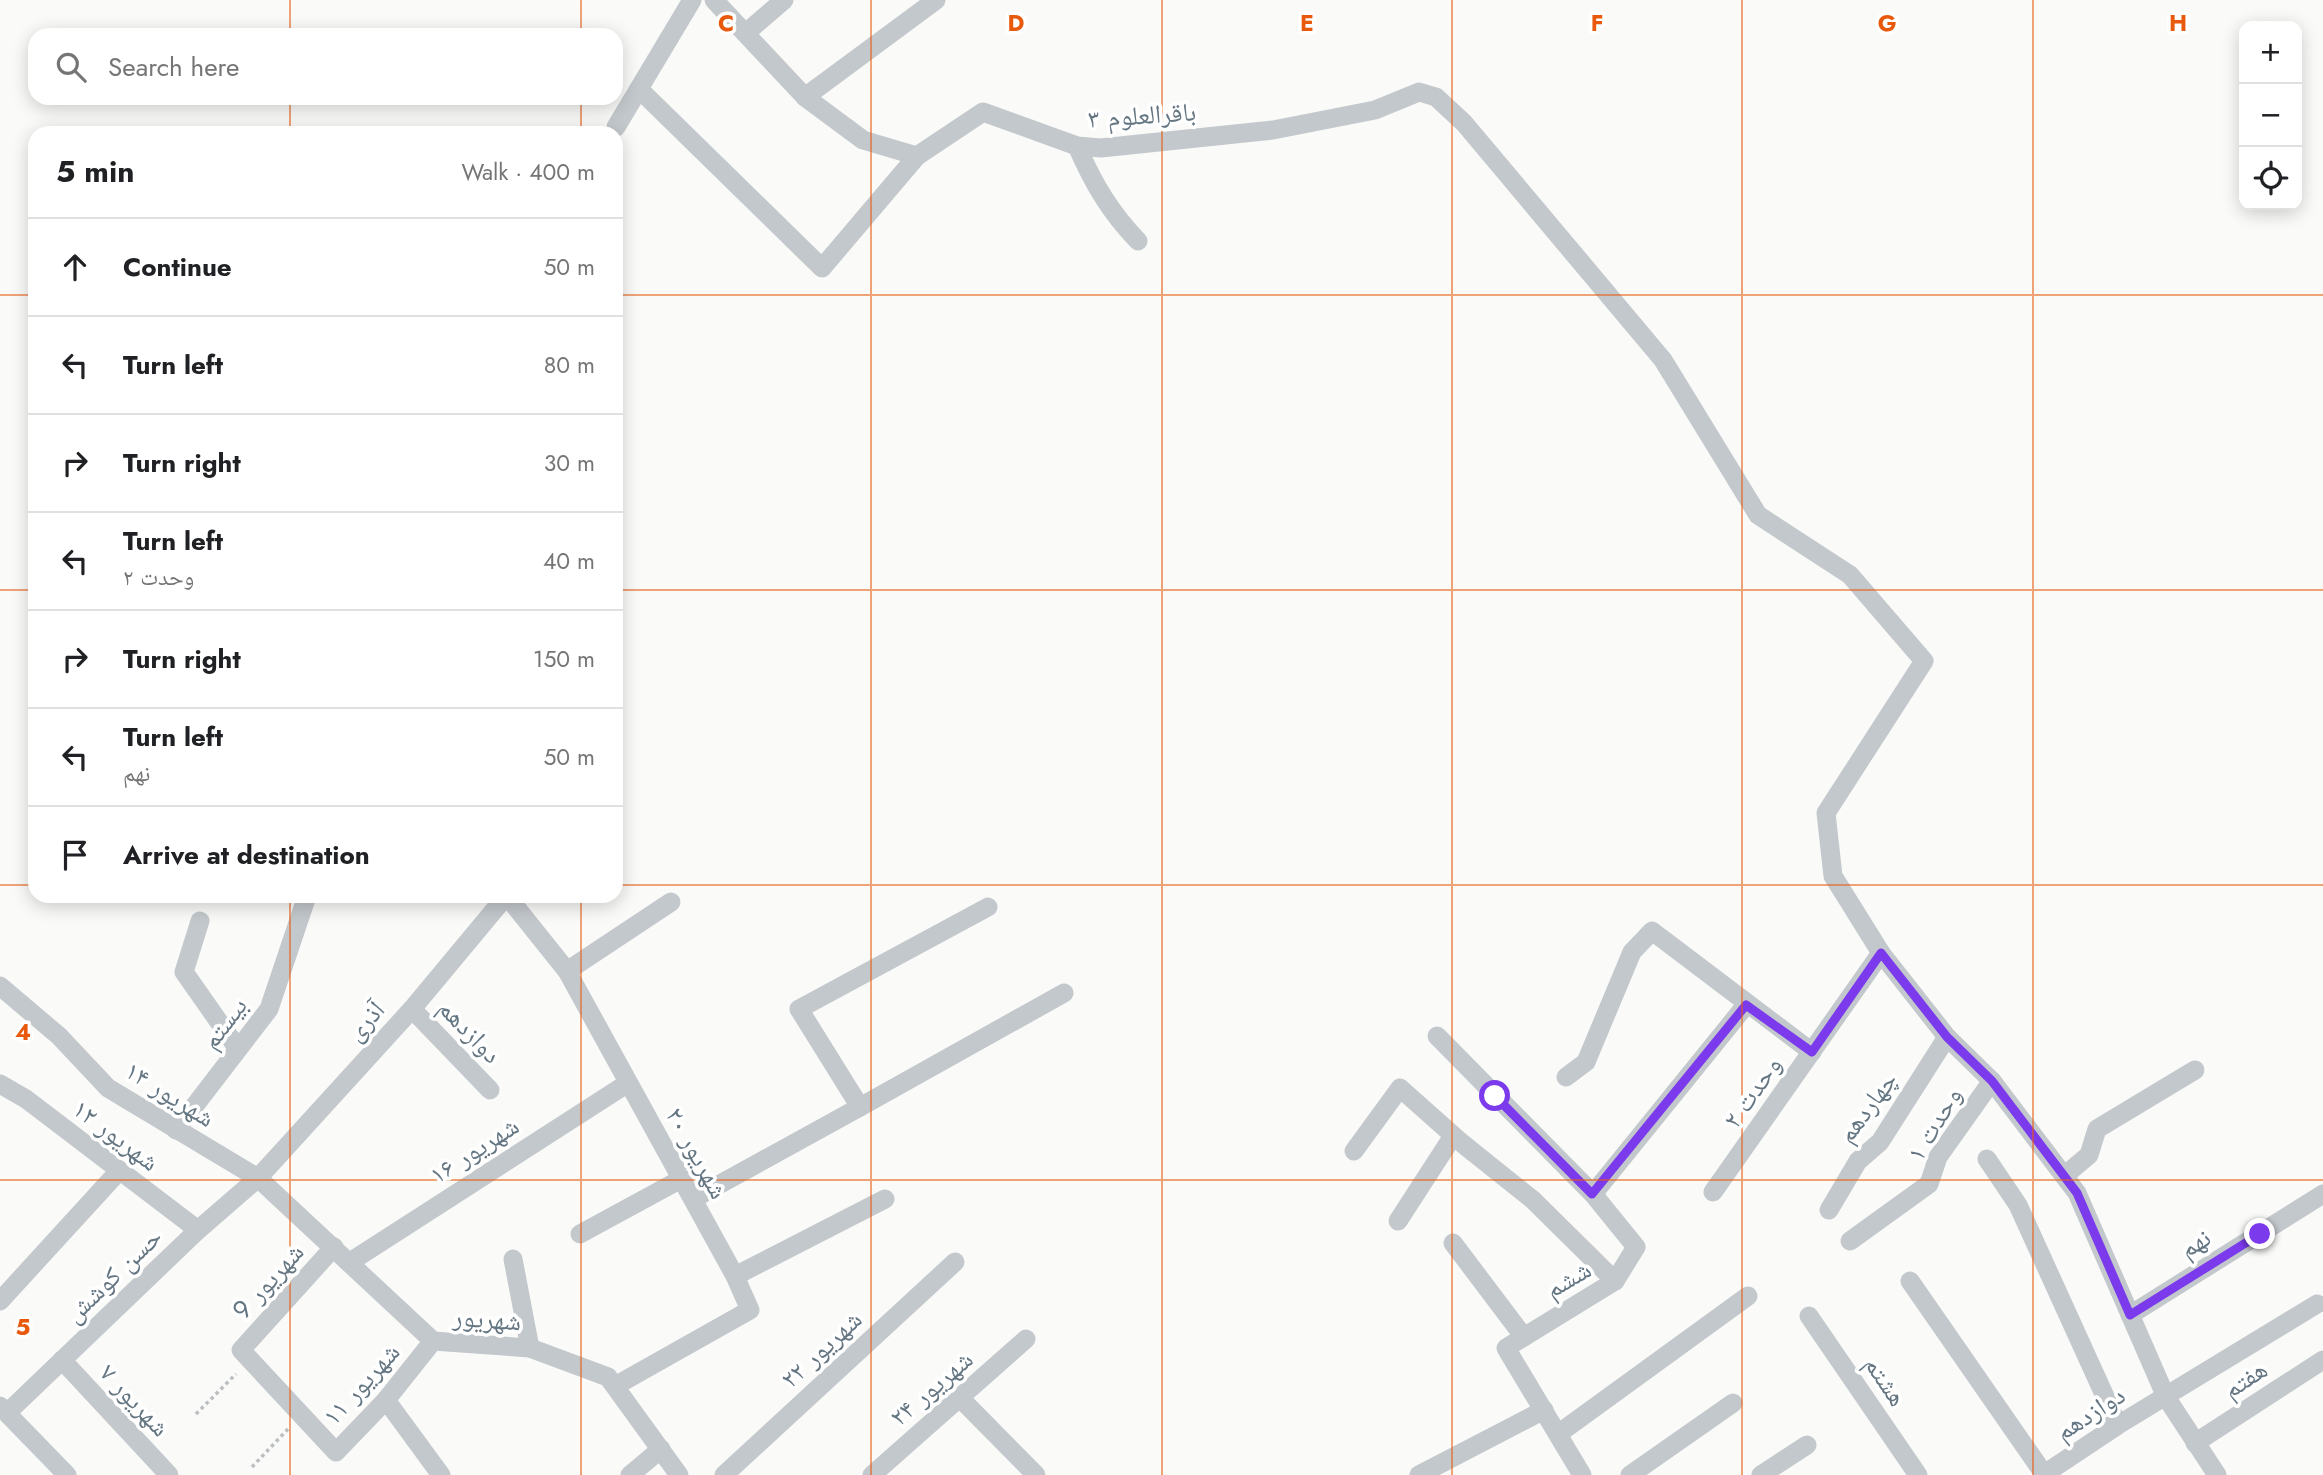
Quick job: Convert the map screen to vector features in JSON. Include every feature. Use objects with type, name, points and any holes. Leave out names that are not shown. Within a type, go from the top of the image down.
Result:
[{"type":"street","points":[[617,126],[692,0]]},
{"type":"street","points":[[639,89],[822,268],[917,156],[863,140],[805,97],[747,32],[714,0]]},
{"type":"street","points":[[747,32],[784,0]]},
{"type":"street","points":[[805,97],[936,0]]},
{"type":"street","name":"باقرالعلوم ۳","points":[[917,156],[983,112],[1077,146],[1101,148],[1273,130],[1375,110],[1419,92],[1436,97],[1464,123],[1664,360],[1758,515],[1850,575],[1924,661],[1826,813],[1833,876],[1881,953]]},
{"type":"street","points":[[1077,146],[1092,183],[1113,215],[1138,241]]},
{"type":"street","points":[[567,971],[671,902]]},
{"type":"street","name":"بیستم","points":[[176,1130],[269,1009],[305,903]]},
{"type":"street","name":"آذری","points":[[258,1178],[412,1009],[501,903]]},
{"type":"street","name":"شهریور ۲۰","points":[[513,903],[567,971],[736,1276],[750,1310],[615,1386]]},
{"type":"street","points":[[860,1107],[799,1009],[988,907]]},
{"type":"street","points":[[200,921],[184,972],[237,1049]]},
{"type":"street","points":[[1566,1077],[1586,1062],[1632,952],[1652,931],[1746,1005],[1812,1052]]},
{"type":"street","points":[[1881,953],[1947,1037],[1992,1081],[2077,1193],[2166,1397],[2217,1475]]},
{"type":"street","name":"وحدت ۲","points":[[1713,1192],[1881,953]]},
{"type":"street","name":"شهریور ۱۴","points":[[0,986],[59,1036],[108,1088],[258,1178]]},
{"type":"street","points":[[693,1199],[1064,993]]},
{"type":"street","points":[[1592,1194],[1746,1005]]},
{"type":"street","name":"دوازدهم","points":[[412,1009],[491,1090]]},
{"type":"street","points":[[1437,1036],[1592,1194],[1636,1247],[1615,1281]]},
{"type":"street","name":"چهاردهم","points":[[1829,1210],[1858,1161],[1880,1142],[1947,1037]]},
{"type":"street","points":[[2064,1176],[2089,1155],[2097,1129],[2195,1070]]},
{"type":"street","name":"وحدت ۱","points":[[1850,1241],[1929,1184],[1938,1157],[1992,1081]]},
{"type":"street","name":"شهریور ۱۶","points":[[350,1262],[628,1083]]},
{"type":"street","name":"شهریور ۱۲","points":[[0,1084],[26,1099],[198,1230]]},
{"type":"street","name":"ششم","points":[[1354,1151],[1401,1088],[1454,1136],[1533,1200],[1615,1281],[1524,1337]]},
{"type":"street","points":[[1398,1221],[1454,1136]]},
{"type":"street","points":[[1987,1159],[2018,1205],[2118,1425]]},
{"type":"street","points":[[0,1301],[119,1171]]},
{"type":"street","name":"حسن کوشش","points":[[4,1409],[62,1360],[198,1230],[258,1178]]},
{"type":"street","name":"شهریور","points":[[258,1178],[433,1341],[530,1348],[608,1377],[679,1475]]},
{"type":"street","points":[[580,1234],[683,1178]]},
{"type":"street","name":"نهم","points":[[2130,1315],[2323,1194]]},
{"type":"street","points":[[736,1276],[884,1199]]},
{"type":"street","points":[[1453,1243],[1524,1337],[1506,1348],[1582,1475]]},
{"type":"street","name":"شهریور 9","points":[[246,1355],[334,1247]]},
{"type":"street","points":[[513,1259],[530,1348]]},
{"type":"street","name":"شهریور ۲۲","points":[[724,1475],[955,1262]]},
{"type":"street","points":[[1910,1281],[2044,1475]]},
{"type":"street","points":[[1558,1434],[1748,1296]]},
{"type":"street","name":"دوازدهم","points":[[2044,1475],[2118,1425],[2317,1304]]},
{"type":"street","name":"هشتم","points":[[1810,1316],[1918,1475]]},
{"type":"street","name":"شهریور ۲۴","points":[[872,1475],[1026,1339]]},
{"type":"street","name":"شهریور ۱۱","points":[[246,1355],[336,1452],[386,1400],[433,1341]]},
{"type":"street","name":"شهریور ۷","points":[[62,1360],[169,1475]]},
{"type":"street","name":"هفتم","points":[[2195,1443],[2323,1360]]},
{"type":"street","points":[[960,1398],[1036,1475]]},
{"type":"street","points":[[386,1400],[441,1475]]},
{"type":"street","points":[[1630,1475],[1733,1404]]},
{"type":"street","points":[[4,1409],[67,1475]]},
{"type":"street","points":[[1419,1475],[1544,1410]]},
{"type":"street","points":[[1761,1475],[1807,1445]]},
{"type":"street","points":[[631,1475],[661,1449]]},
{"type":"path","points":[[196,1414],[246,1355]]},
{"type":"path","points":[[253,1467],[301,1415]]},
{"type":"route","points":[[1495,1096],[1592,1194],[1746,1005],[1812,1052],[1881,953],[1947,1037],[1992,1081],[2077,1193],[2130,1315],[2260,1234]]}]
